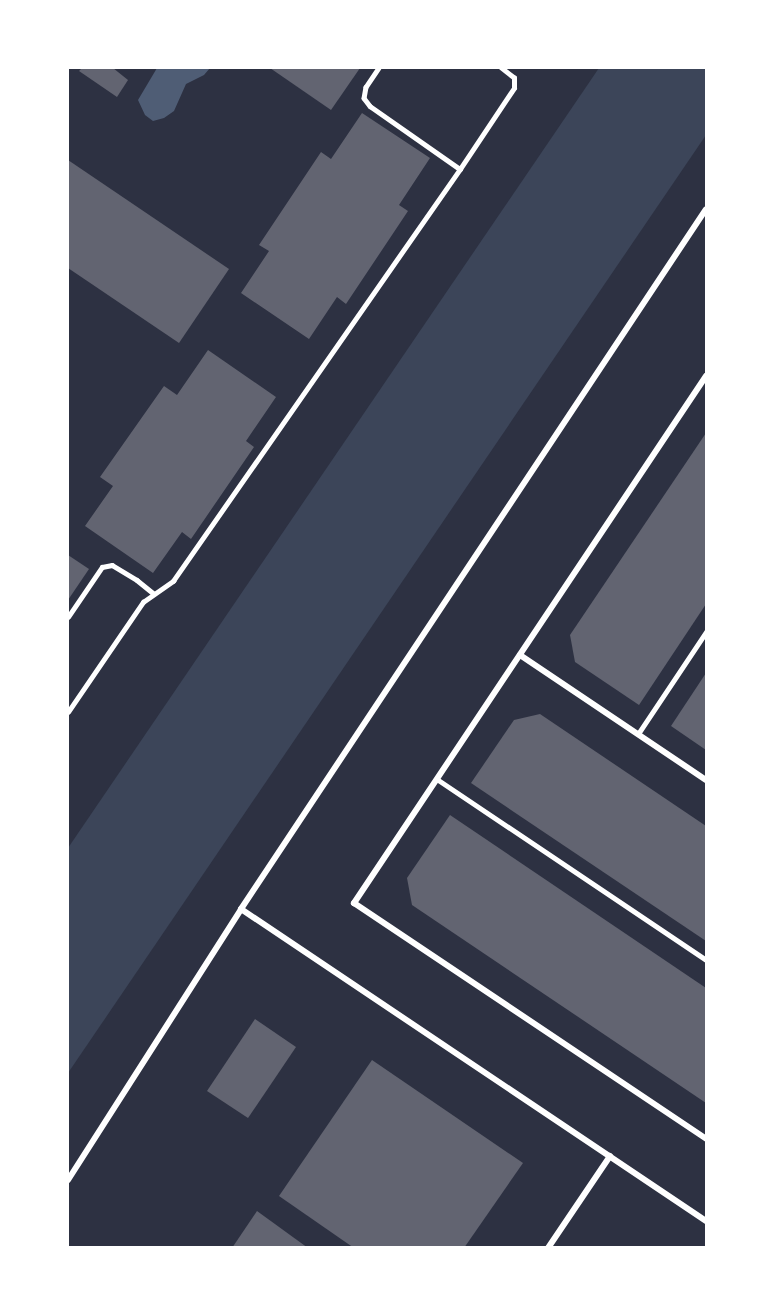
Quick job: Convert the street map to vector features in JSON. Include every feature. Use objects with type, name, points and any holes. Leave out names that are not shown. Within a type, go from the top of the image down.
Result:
[{"type":"street","points":[[68,1180],[241,909],[706,209]]},
{"type":"street","points":[[706,376],[354,903],[706,1139]]},
{"type":"street","points":[[520,655],[706,780]]},
{"type":"street","points":[[241,909],[706,1221]]},
{"type":"street","points":[[548,1248],[610,1156]]},
{"type":"lane","points":[[379,68],[366,87],[364,98],[370,106],[460,169]]},
{"type":"lane","points":[[68,712],[143,602],[173,581],[460,169],[514,87],[514,78],[501,68]]},
{"type":"lane","points":[[68,617],[102,567],[112,565],[153,593]]},
{"type":"lane","points":[[638,734],[706,632]]},
{"type":"lane","points":[[436,779],[706,960]]},
{"type":"shaded area","points":[[157,68],[210,68],[204,75],[186,84],[174,111],[164,118],[153,121],[145,115],[138,100]]},
{"type":"shaded area","points":[[599,68],[706,68],[706,135],[68,1073],[68,848]]},
{"type":"building","points":[[82,68],[113,68],[128,80],[117,97],[79,71]]},
{"type":"building","points":[[270,68],[360,68],[331,110]]},
{"type":"building","points":[[362,113],[430,158],[399,205],[408,211],[346,304],[337,297],[309,339],[241,293],[269,251],[259,245],[321,152],[331,159]]},
{"type":"building","points":[[68,160],[229,269],[179,343],[68,268]]},
{"type":"building","points":[[208,350],[276,397],[246,441],[254,447],[191,539],[182,532],[153,573],[85,526],[113,486],[100,477],[164,386],[177,395]]},
{"type":"building","points":[[706,433],[706,604],[639,705],[575,662],[570,635]]},
{"type":"building","points":[[68,555],[89,569],[68,600]]},
{"type":"building","points":[[706,673],[706,750],[671,726]]},
{"type":"building","points":[[540,714],[706,826],[706,941],[471,783],[514,720]]},
{"type":"building","points":[[450,815],[706,988],[706,1103],[412,905],[407,878]]},
{"type":"building","points":[[255,1019],[296,1047],[248,1118],[207,1091]]},
{"type":"building","points":[[372,1060],[523,1163],[464,1248],[354,1248],[279,1196]]},
{"type":"building","points":[[257,1211],[308,1248],[232,1248]]}]
